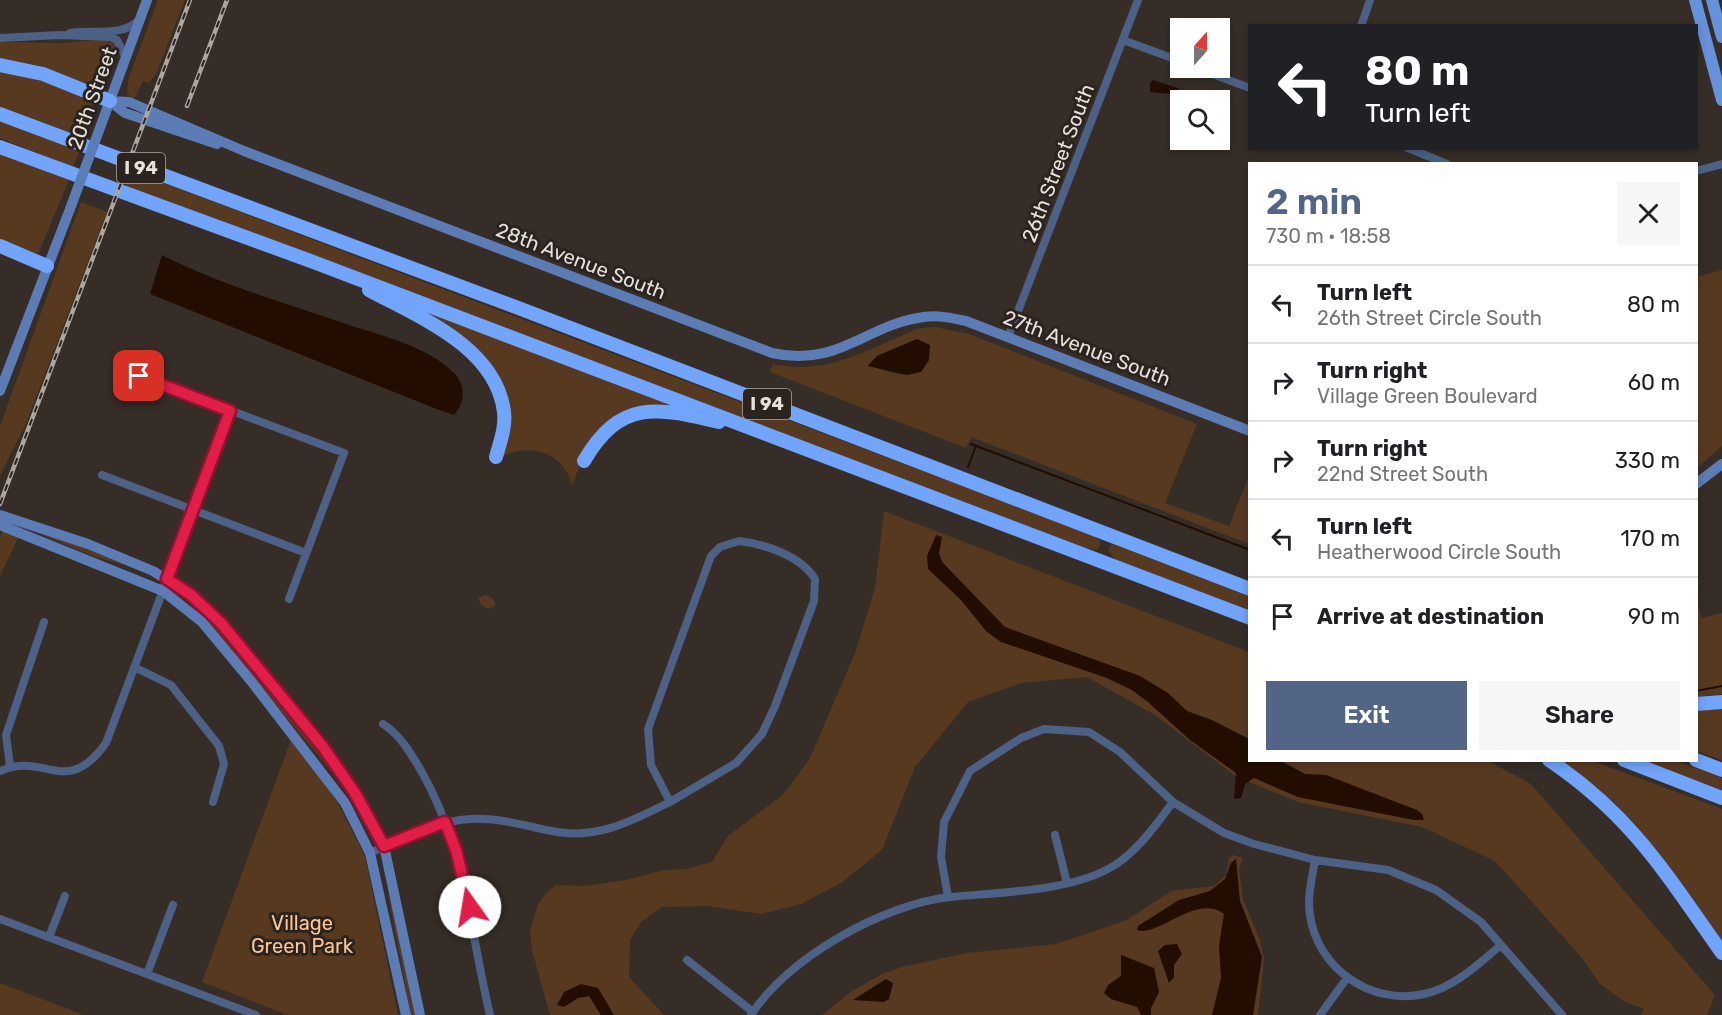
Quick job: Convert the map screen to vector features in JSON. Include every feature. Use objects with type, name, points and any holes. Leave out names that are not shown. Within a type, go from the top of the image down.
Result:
[{"type":"highway","points":[[0,65],[43,74],[110,101]]},
{"type":"highway","name":"I 94","points":[[0,114],[521,309],[1248,588]]},
{"type":"highway","name":"I 94","points":[[0,147],[774,435],[1248,617]]},
{"type":"highway","points":[[0,246],[47,266]]},
{"type":"highway","points":[[316,263],[439,328],[472,353],[497,383],[504,412],[504,432],[496,457]]},
{"type":"highway","points":[[584,460],[594,443],[612,424],[636,412],[673,412],[774,435]]},
{"type":"highway","points":[[1698,704],[1722,702]]},
{"type":"highway","points":[[1698,761],[1722,770]]},
{"type":"highway","points":[[1553,762],[1616,813],[1651,850],[1722,952]]},
{"type":"highway","points":[[1629,762],[1722,798]]},
{"type":"main road","points":[[1695,0],[1722,100]]},
{"type":"main road","points":[[1712,0],[1722,37]]},
{"type":"street","name":"20th Street","points":[[0,391],[147,0]]},
{"type":"street","name":"26th Street South","points":[[1008,337],[1138,0]]},
{"type":"street","points":[[1362,24],[1370,0]]},
{"type":"street","points":[[0,38],[60,35],[98,30],[119,31],[131,28],[140,19]]},
{"type":"street","points":[[60,35],[114,38],[126,58]]},
{"type":"street","points":[[1124,40],[1170,58]]},
{"type":"street","points":[[1223,78],[1248,87]]},
{"type":"street","name":"28th Avenue South","points":[[110,101],[129,102],[244,151],[772,353],[801,357],[831,353],[908,320]]},
{"type":"street","points":[[1413,150],[1442,162]]},
{"type":"street","points":[[1698,170],[1722,164]]},
{"type":"street","name":"27th Avenue South","points":[[908,320],[942,316],[966,321],[1248,430]]},
{"type":"street","points":[[139,376],[344,453],[289,599]]},
{"type":"street","points":[[0,771],[10,766],[31,766],[65,772],[82,768],[96,757],[106,743],[230,411]]},
{"type":"street","points":[[1698,482],[1722,464]]},
{"type":"street","points":[[102,475],[306,553]]},
{"type":"street","points":[[0,515],[88,544],[167,579],[191,595],[221,623],[323,747],[355,793],[384,846],[420,1015]]},
{"type":"street","points":[[0,525],[163,591],[202,622],[322,770],[345,803],[370,853],[406,1015]]},
{"type":"street","points":[[370,853],[445,822],[489,818],[557,832],[595,833],[617,828],[670,802],[736,763],[750,749],[768,722],[814,601],[815,579],[809,569],[799,561],[751,542],[739,542],[720,547],[711,556],[648,729],[651,765],[670,802]]},
{"type":"street","points":[[10,766],[6,735],[44,622]]},
{"type":"street","points":[[134,668],[171,685],[219,746],[224,764],[213,802]]},
{"type":"street","points":[[383,724],[396,733],[410,752],[435,796],[445,822],[467,891],[490,1015]]},
{"type":"street","points":[[948,897],[941,856],[944,822],[970,771],[1021,738],[1044,729],[1089,732],[1120,752],[1173,802],[1224,833],[1254,844],[1315,860],[1365,865],[1411,878],[1461,906],[1501,945],[1562,1015]]},
{"type":"street","points":[[687,960],[752,1013],[783,979],[812,956],[863,925],[900,909],[948,897],[1020,891],[1067,883],[1102,872],[1122,861],[1173,802]]},
{"type":"street","points":[[1055,835],[1067,883]]},
{"type":"street","points":[[1315,860],[1309,913],[1313,932],[1323,952],[1347,978],[1383,994],[1404,997],[1424,994],[1445,987],[1501,945]]},
{"type":"street","points":[[49,938],[65,896]]},
{"type":"street","points":[[147,974],[173,905]]},
{"type":"street","points":[[0,919],[256,1015]]},
{"type":"street","points":[[1320,1015],[1347,978]]},
{"type":"green space","points":[[158,0],[185,0],[156,74],[149,83],[143,81],[134,100],[127,93],[128,80]]},
{"type":"green space","points":[[104,39],[116,44],[116,47],[102,84],[97,86],[0,61],[0,42],[65,43]]},
{"type":"green space","points":[[0,70],[46,79],[95,101],[92,120],[84,139],[0,108]]},
{"type":"green space","points":[[0,120],[80,150],[73,168],[0,138]]},
{"type":"green space","points":[[0,153],[70,178],[38,254],[0,239]]},
{"type":"green space","points":[[132,171],[1093,536],[1099,540],[1100,546],[1097,550],[1086,548],[126,186]]},
{"type":"green space","points":[[81,202],[107,212],[25,426],[0,475],[0,426]]},
{"type":"green space","points":[[1722,270],[1722,446],[1698,467],[1698,277]]},
{"type":"green space","points":[[410,306],[679,407],[644,406],[585,452],[572,486],[561,464],[543,452],[522,451],[499,458],[503,387]]},
{"type":"green space","points":[[935,327],[969,334],[1197,424],[1165,503],[1229,526],[1248,478],[1248,544],[971,437],[966,448],[770,372],[773,364],[794,367],[813,366],[831,363],[920,328]],"holes":[[[917,339],[930,352],[927,363],[921,370],[906,375],[868,365],[877,356]]]},
{"type":"green space","points":[[884,511],[1248,652],[1248,762],[1490,762],[1531,784],[1715,995],[1707,1015],[1641,1015],[1644,1009],[1625,1002],[1600,984],[1582,958],[1495,861],[1422,827],[1298,802],[1237,777],[1155,715],[1087,677],[1021,683],[968,702],[915,767],[882,850],[841,883],[801,904],[761,914],[708,906],[662,907],[641,922],[630,940],[629,977],[664,1015],[550,1015],[532,950],[530,931],[538,904],[556,885],[585,886],[626,880],[664,870],[685,869],[712,862],[728,836],[784,794],[810,758],[855,653],[875,588]]},
{"type":"green space","points":[[3,530],[19,536],[0,576],[0,536]]},
{"type":"green space","points":[[40,534],[75,544],[132,567],[95,557]]},
{"type":"green space","points":[[1112,544],[1248,596],[1248,611],[1116,560],[1108,550]]},
{"type":"green space","points":[[485,595],[493,598],[496,605],[489,609],[481,605],[478,598]]},
{"type":"green space","points":[[1698,605],[1702,618],[1722,613],[1722,694],[1698,697]]},
{"type":"green space","points":[[195,609],[224,633],[335,769],[347,790]]},
{"type":"green space","points":[[1722,706],[1722,760],[1698,751],[1698,708]]},
{"type":"green space","name":"Village Green Park","points":[[292,737],[337,802],[365,856],[398,1015],[288,1015],[202,982]]},
{"type":"green space","points":[[1560,762],[1596,762],[1722,809],[1722,944],[1631,822],[1589,782]]},
{"type":"green space","points":[[1646,762],[1680,762],[1722,778],[1722,790]]},
{"type":"green space","points":[[1233,855],[1243,858],[1239,869],[1243,899],[1260,940],[1264,958],[1258,1015],[822,1015],[852,991],[882,974],[902,967],[966,953],[1056,944],[1127,920],[1171,891],[1214,886],[1226,875],[1229,858]]},
{"type":"green space","points":[[388,894],[396,915],[416,1015],[411,1015]]},
{"type":"green space","points":[[0,983],[84,1015],[0,1015]]},
{"type":"shaded area","points":[[1153,80],[1180,90],[1170,90],[1170,94],[1150,92],[1150,83]]},
{"type":"shaded area","points":[[162,255],[232,285],[391,338],[430,355],[452,371],[460,381],[463,393],[458,410],[454,415],[434,408],[150,294]]},
{"type":"shaded area","points":[[917,339],[930,345],[929,360],[921,372],[907,375],[868,366],[877,356]]},
{"type":"shaded area","points":[[936,535],[942,537],[939,554],[943,563],[1005,627],[1140,676],[1168,693],[1187,711],[1212,720],[1248,738],[1248,762],[1283,762],[1305,774],[1326,775],[1417,810],[1422,814],[1424,820],[1298,797],[1254,778],[1245,784],[1241,798],[1234,799],[1236,773],[1190,740],[1148,702],[1132,690],[1107,678],[1001,642],[986,631],[961,600],[928,569],[927,556]]},
{"type":"shaded area","points":[[1236,859],[1240,901],[1262,957],[1253,1015],[1212,1015],[1221,978],[1219,945],[1224,914],[1213,909],[1202,909],[1190,912],[1156,928],[1146,931],[1137,930],[1138,926],[1179,900],[1210,891],[1225,879],[1231,863]]},
{"type":"shaded area","points":[[1177,944],[1182,954],[1174,965],[1174,977],[1169,983],[1158,951],[1165,945]]},
{"type":"shaded area","points":[[1121,955],[1154,968],[1159,992],[1151,1008],[1151,1015],[1141,1015],[1137,1007],[1111,999],[1104,993],[1108,985],[1121,976]]},
{"type":"shaded area","points":[[886,979],[893,983],[889,999],[884,1002],[853,1000]]},
{"type":"shaded area","points":[[581,984],[598,988],[614,1015],[601,1015],[589,996],[578,998],[564,1007],[557,1005],[564,992]]},
{"type":"waterway","points":[[971,444],[1248,549]]},
{"type":"waterway","points":[[968,467],[976,446]]},
{"type":"waterway","points":[[1698,691],[1722,686]]},
{"type":"railway","points":[[0,504],[190,0]]},
{"type":"railway","points":[[187,106],[227,0]]},
{"type":"route","points":[[139,376],[230,411],[167,579],[191,595],[221,623],[323,747],[355,793],[384,846],[445,822],[456,850],[470,907]]}]
